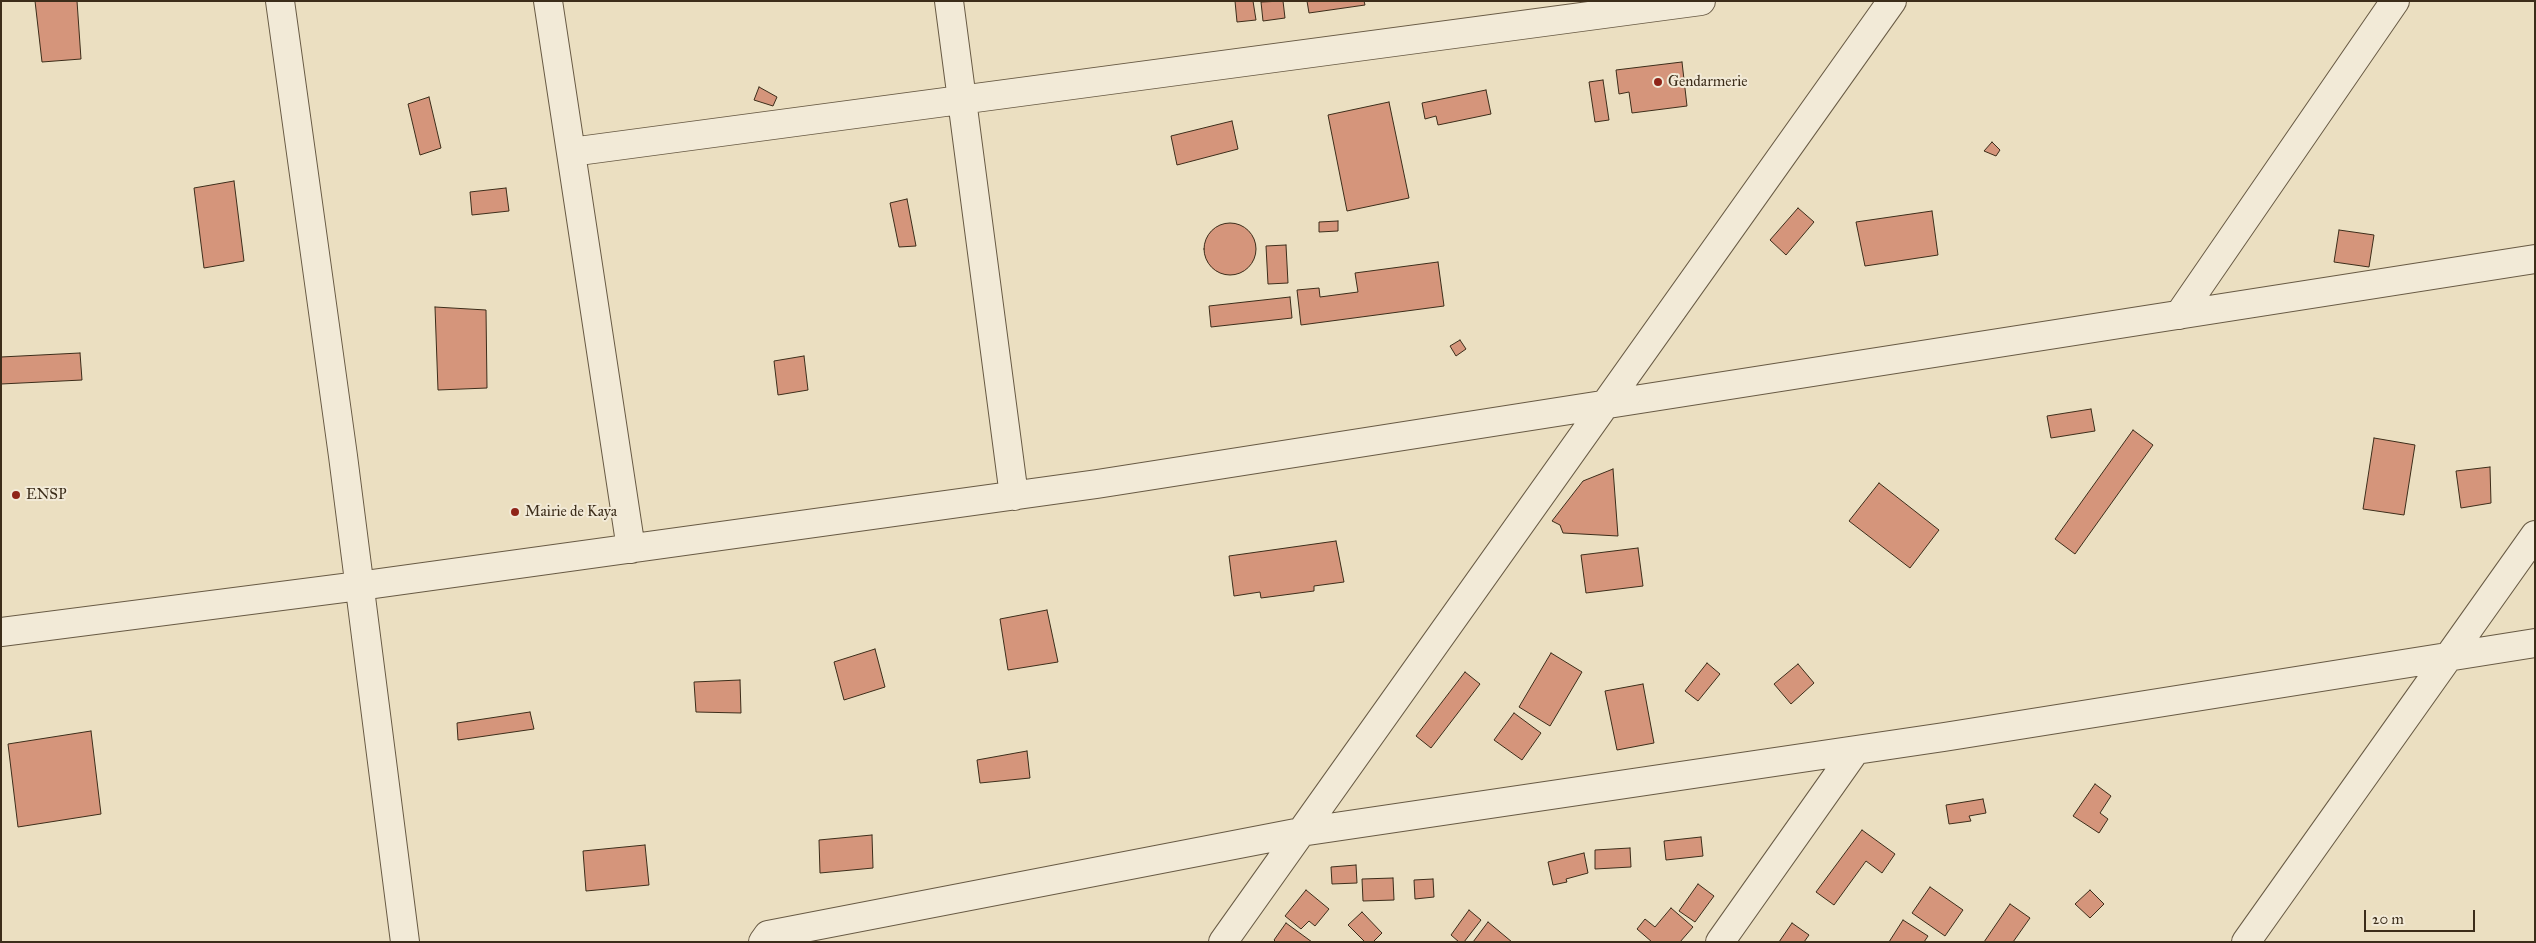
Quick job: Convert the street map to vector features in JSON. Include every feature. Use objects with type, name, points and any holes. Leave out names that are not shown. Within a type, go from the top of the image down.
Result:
[{"type":"street","points":[[280,1],[405,942]]},
{"type":"street","points":[[548,1],[631,549]]},
{"type":"street","points":[[949,1],[1014,496]]},
{"type":"street","points":[[571,152],[1701,1]]},
{"type":"street","points":[[1223,942],[1892,1]]},
{"type":"street","points":[[2179,315],[2395,1]]},
{"type":"street","points":[[1,632],[359,586],[1014,496],[2535,259]]},
{"type":"street","points":[[2246,942],[2535,535]]},
{"type":"street","points":[[763,942],[768,935],[1301,832],[1855,751],[2535,644]]},
{"type":"street","points":[[1720,942],[1855,751]]},
{"type":"building","points":[[35,1],[77,1],[81,59],[42,62]]},
{"type":"building","points":[[1235,1],[1253,1],[1256,20],[1237,22]]},
{"type":"building","points":[[1283,1],[1285,18],[1263,21],[1261,2]]},
{"type":"building","points":[[1307,1],[1364,1],[1365,5],[1309,13]]},
{"type":"building","points":[[1682,62],[1687,106],[1632,113],[1629,92],[1619,94],[1616,70]]},
{"type":"building","points":[[1603,80],[1609,120],[1595,122],[1589,82]]},
{"type":"building","points":[[759,87],[777,97],[773,106],[754,100]]},
{"type":"building","points":[[1486,90],[1491,114],[1438,125],[1436,116],[1425,119],[1422,103]]},
{"type":"building","points":[[429,97],[441,148],[420,155],[408,104]]},
{"type":"building","points":[[1389,102],[1409,198],[1347,211],[1328,115]]},
{"type":"building","points":[[1232,121],[1238,149],[1177,165],[1171,136]]},
{"type":"building","points":[[1992,142],[2000,150],[1996,156],[1984,151]]},
{"type":"building","points":[[234,181],[244,261],[204,268],[194,188]]},
{"type":"building","points":[[506,188],[509,211],[472,215],[470,192]]},
{"type":"building","points":[[907,199],[916,246],[899,247],[890,203]]},
{"type":"building","points":[[1798,208],[1814,222],[1786,255],[1770,240]]},
{"type":"building","points":[[1932,211],[1938,255],[1865,266],[1856,222]]},
{"type":"building","points":[[1338,221],[1338,231],[1319,232],[1319,222]]},
{"type":"building","points":[[1225,223],[1235,223],[1249,230],[1256,244],[1256,254],[1249,268],[1235,275],[1225,275],[1215,271],[1208,264],[1204,254],[1204,244],[1208,234],[1215,227]]},
{"type":"building","points":[[2339,230],[2374,235],[2369,267],[2334,262]]},
{"type":"building","points":[[1286,245],[1288,283],[1268,284],[1266,246]]},
{"type":"building","points":[[1438,262],[1444,306],[1301,325],[1297,290],[1319,288],[1320,297],[1358,292],[1355,273]]},
{"type":"building","points":[[1290,297],[1292,318],[1211,327],[1209,306]]},
{"type":"building","points":[[435,307],[486,310],[487,388],[438,390]]},
{"type":"building","points":[[1460,340],[1466,349],[1456,356],[1450,346]]},
{"type":"building","points":[[80,353],[82,380],[1,384],[1,357]]},
{"type":"building","points":[[804,356],[808,390],[778,395],[774,361]]},
{"type":"building","points":[[2091,409],[2095,431],[2051,438],[2047,416]]},
{"type":"building","points":[[2133,430],[2153,445],[2075,554],[2055,539]]},
{"type":"building","points":[[2374,438],[2415,445],[2404,515],[2363,509]]},
{"type":"building","points":[[2490,467],[2491,503],[2461,508],[2456,471]]},
{"type":"building","points":[[1613,469],[1618,536],[1563,533],[1560,525],[1552,521],[1583,481]]},
{"type":"building","points":[[1879,483],[1939,530],[1910,568],[1849,521]]},
{"type":"building","points":[[1336,541],[1344,582],[1314,586],[1314,591],[1261,598],[1260,592],[1234,596],[1229,556]]},
{"type":"building","points":[[1638,548],[1643,586],[1586,593],[1581,555]]},
{"type":"building","points":[[1047,610],[1058,662],[1008,670],[1000,619]]},
{"type":"building","points":[[875,649],[885,687],[844,700],[834,662]]},
{"type":"building","points":[[1551,653],[1582,672],[1550,726],[1519,707]]},
{"type":"building","points":[[1707,663],[1720,674],[1698,701],[1685,691]]},
{"type":"building","points":[[1798,664],[1814,683],[1791,704],[1774,684]]},
{"type":"building","points":[[1465,672],[1480,684],[1431,748],[1416,736]]},
{"type":"building","points":[[740,680],[741,713],[696,712],[694,682]]},
{"type":"building","points":[[1643,684],[1654,743],[1617,750],[1605,691]]},
{"type":"building","points":[[530,712],[534,729],[458,740],[457,723]]},
{"type":"building","points":[[1514,713],[1541,733],[1522,760],[1494,740]]},
{"type":"building","points":[[91,731],[101,814],[18,827],[8,744]]},
{"type":"building","points":[[1027,751],[1030,778],[980,783],[977,760]]},
{"type":"building","points":[[2095,784],[2111,796],[2100,813],[2108,819],[2099,833],[2073,816]]},
{"type":"building","points":[[1983,799],[1986,813],[1969,816],[1971,821],[1949,824],[1946,805]]},
{"type":"building","points":[[1862,830],[1895,854],[1882,873],[1866,861],[1834,905],[1816,892]]},
{"type":"building","points":[[872,835],[873,868],[820,873],[819,840]]},
{"type":"building","points":[[1701,837],[1703,856],[1666,860],[1664,841]]},
{"type":"building","points":[[645,845],[649,885],[586,891],[583,851]]},
{"type":"building","points":[[1630,848],[1631,867],[1595,869],[1595,850]]},
{"type":"building","points":[[1584,853],[1588,873],[1566,879],[1567,882],[1553,885],[1548,862]]},
{"type":"building","points":[[1356,865],[1357,883],[1332,884],[1331,867]]},
{"type":"building","points":[[1393,878],[1394,900],[1363,901],[1362,879]]},
{"type":"building","points":[[1433,879],[1434,897],[1415,899],[1414,880]]},
{"type":"building","points":[[1698,884],[1714,896],[1695,922],[1679,911]]},
{"type":"building","points":[[1930,887],[1963,910],[1945,936],[1912,913]]},
{"type":"building","points":[[1306,890],[1329,909],[1315,926],[1309,921],[1301,929],[1285,916]]},
{"type":"building","points":[[2090,890],[2104,904],[2090,918],[2075,904]]},
{"type":"building","points":[[2010,904],[2030,918],[2013,942],[1984,942]]},
{"type":"building","points":[[1671,908],[1693,927],[1680,942],[1652,942],[1637,929],[1645,919],[1655,927]]},
{"type":"building","points":[[1469,910],[1481,920],[1464,942],[1459,942],[1451,935]]},
{"type":"building","points":[[1362,912],[1382,933],[1373,942],[1365,942],[1348,925]]},
{"type":"building","points":[[1903,920],[1928,936],[1924,942],[1889,942]]},
{"type":"building","points":[[1488,922],[1512,942],[1473,942]]},
{"type":"building","points":[[1286,923],[1312,942],[1276,942],[1274,940]]},
{"type":"building","points":[[1792,923],[1809,935],[1804,942],[1779,942]]},
{"type":"place","name":"Gendarmerie","points":[[1658,82]]},
{"type":"place","name":"ENSP","points":[[16,495]]},
{"type":"place","name":"Mairie de Kaya","points":[[515,512]]}]
